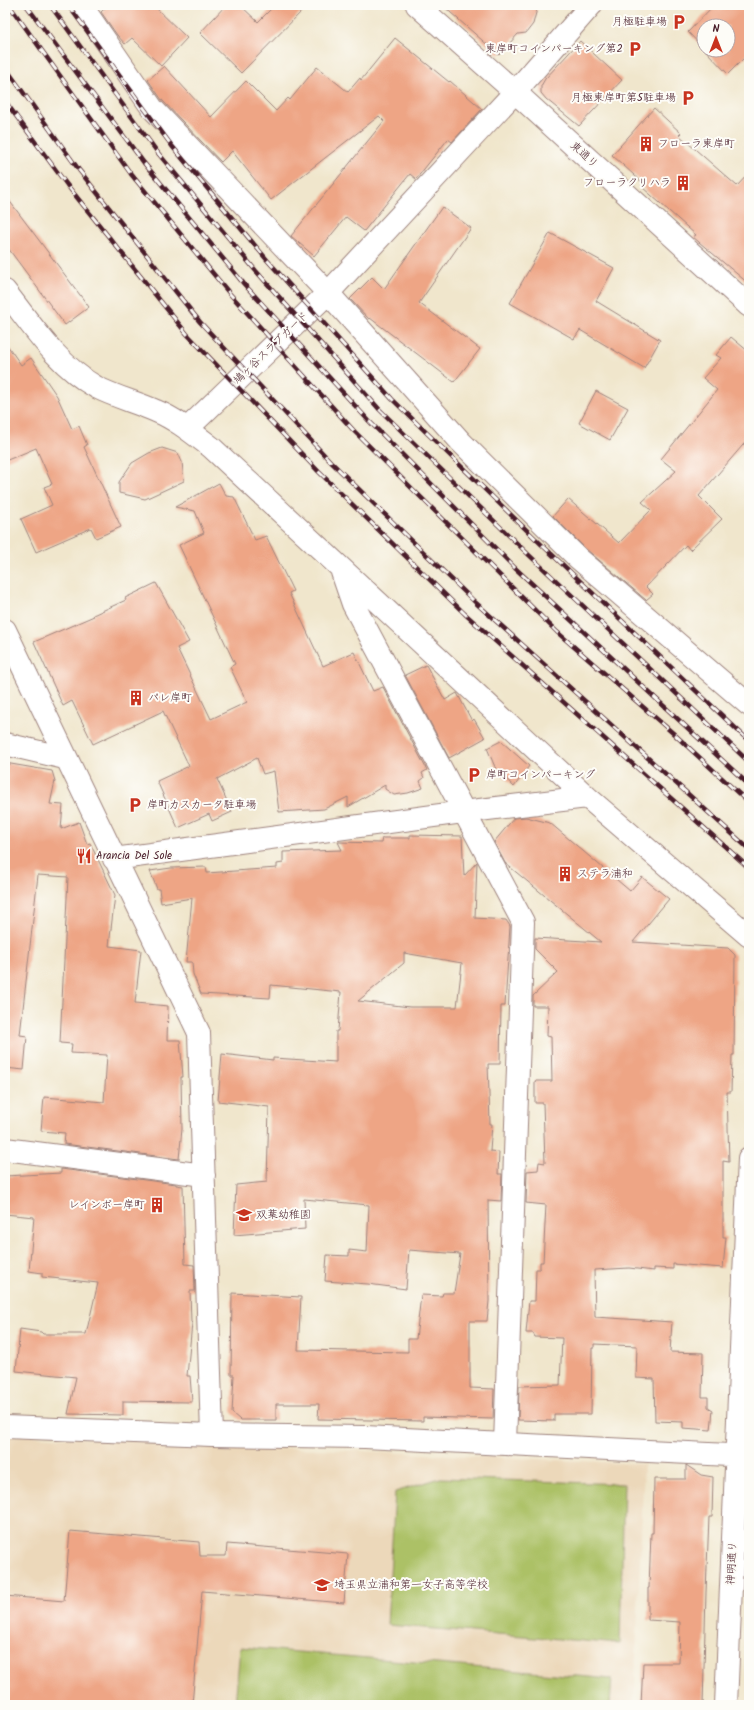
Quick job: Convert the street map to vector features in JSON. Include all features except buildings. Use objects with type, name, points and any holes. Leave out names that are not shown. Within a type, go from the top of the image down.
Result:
[{"type":"street","points":[[81,5],[152,108],[324,297],[461,442],[578,558],[749,705]]},
{"type":"street","name":"東通り","points":[[417,5],[515,92],[749,306]]},
{"type":"street","name":"鳩ヶ谷スラブガード","points":[[187,429],[324,297],[515,92],[591,5]]},
{"type":"street","points":[[5,290],[44,341],[70,368],[96,387],[157,411],[187,429],[211,447],[588,797],[749,936]]},
{"type":"street","points":[[341,569],[353,604],[523,922],[505,1444]]},
{"type":"street","points":[[5,630],[198,1034],[212,1435]]},
{"type":"street","points":[[5,744],[66,758]]},
{"type":"street","points":[[114,859],[463,812],[588,797]]},
{"type":"street","points":[[5,1149],[204,1175]]},
{"type":"street","name":"神明通り","points":[[726,1705],[740,1585],[749,1158]]},
{"type":"street","points":[[5,1427],[212,1435],[365,1437],[743,1456]]},
{"type":"shaded area","name":"埼玉県立浦和第一女子高等学校","points":[[5,1435],[644,1464],[634,1705],[5,1705]]},
{"type":"green space","points":[[440,1478],[624,1484],[620,1644],[387,1625],[395,1492]]},
{"type":"green space","points":[[240,1647],[612,1679],[610,1705],[235,1705]]},
{"type":"railway","points":[[9,5],[131,174],[230,294],[355,432],[557,632],[674,734],[749,803]]},
{"type":"railway","points":[[26,5],[144,163],[244,284],[369,421],[515,568],[749,785]]},
{"type":"railway","points":[[50,5],[158,153],[256,271],[380,410],[529,555],[749,762]]},
{"type":"railway","points":[[68,5],[172,146],[268,261],[392,399],[542,545],[749,741]]},
{"type":"railway","points":[[5,67],[79,170],[200,322],[331,462],[476,603],[749,849]]},
{"type":"railway","points":[[5,101],[67,185],[187,334],[319,472],[465,614],[749,868]]},
{"type":"place","name":"月極駐車場","points":[[679,22]]},
{"type":"place","name":"東岸町コインパーキング第2","points":[[635,49]]},
{"type":"place","name":"月極東岸町第5駐車場","points":[[688,98]]},
{"type":"place","name":"フローラ東岸町","points":[[646,144]]},
{"type":"place","name":"フローラクリハラ","points":[[683,183]]},
{"type":"place","name":"パレ岸町","points":[[136,698]]},
{"type":"place","name":"岸町コインパーキング","points":[[474,775]]},
{"type":"place","name":"岸町カスカータ駐車場","points":[[135,805]]},
{"type":"place","name":"Arancia Del Sole","points":[[84,856]]},
{"type":"place","name":"ステラ浦和","points":[[565,874]]},
{"type":"place","name":"レインボー岸町","points":[[157,1205]]},
{"type":"place","name":"双葉幼稚園","points":[[244,1215]]},
{"type":"place","name":"埼玉県立浦和第一女子高等学校","points":[[322,1585]]}]
